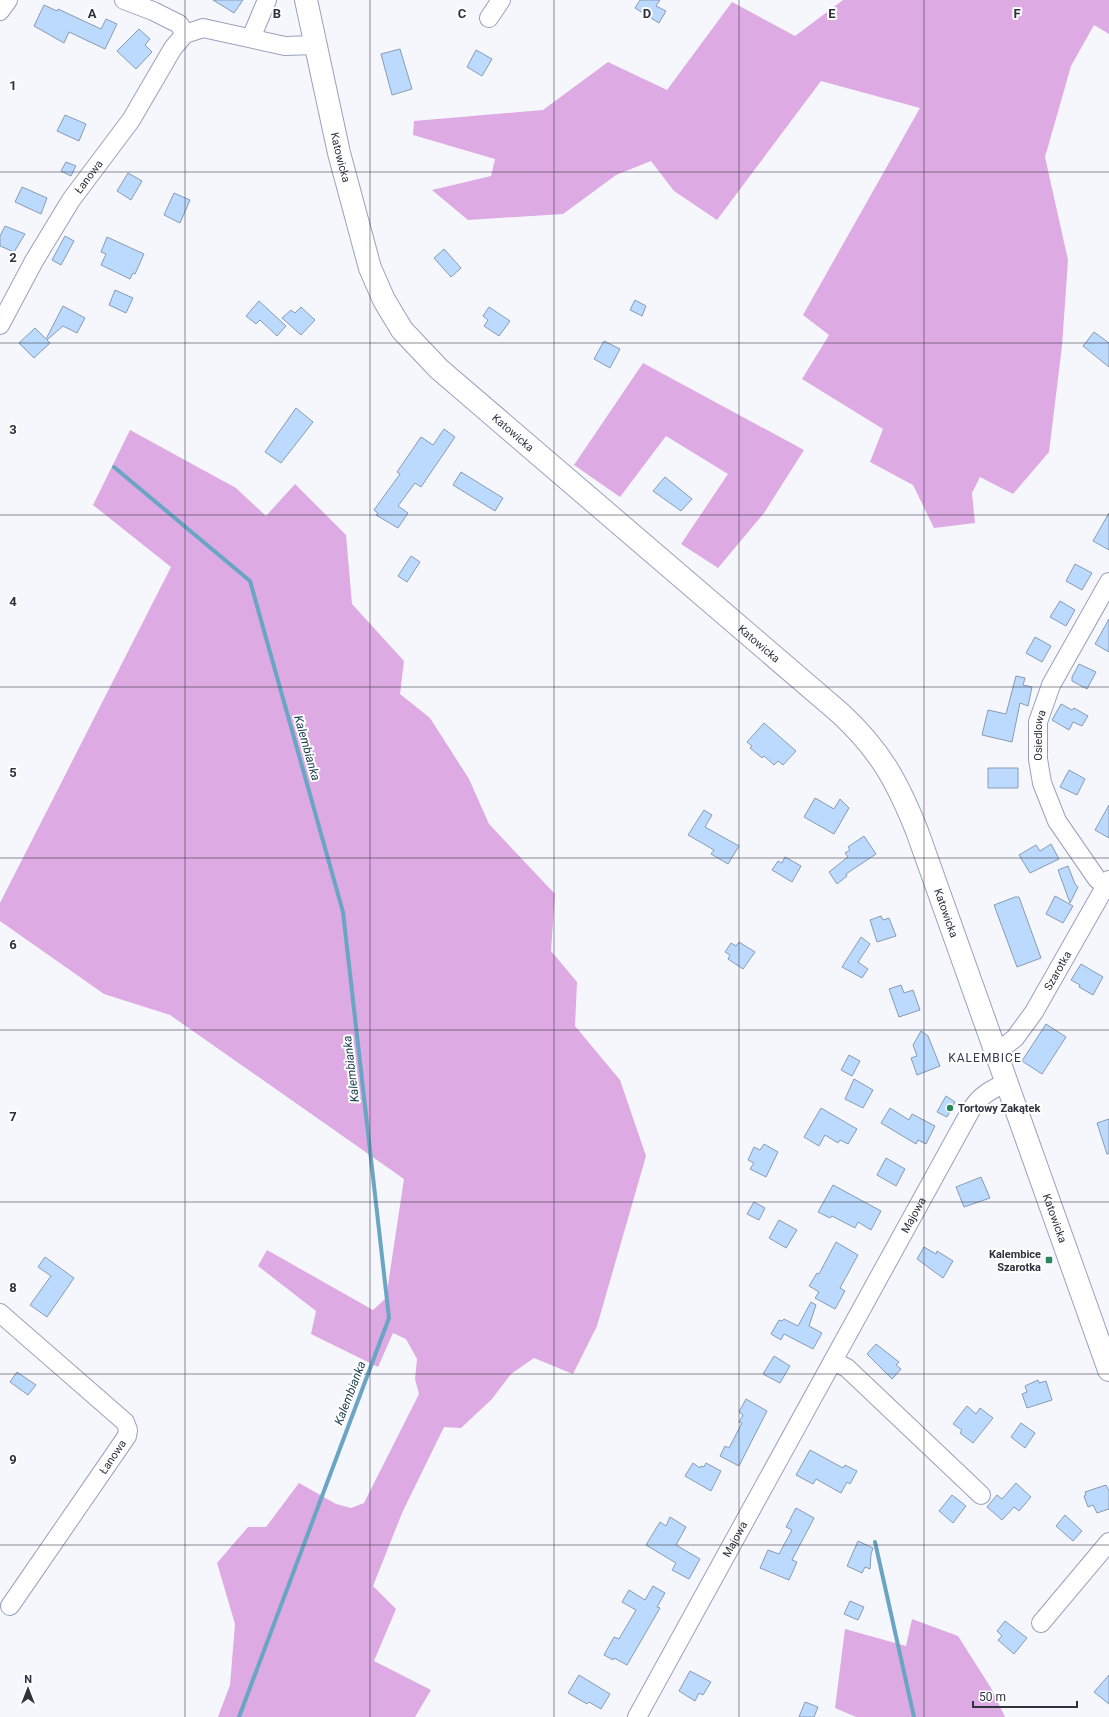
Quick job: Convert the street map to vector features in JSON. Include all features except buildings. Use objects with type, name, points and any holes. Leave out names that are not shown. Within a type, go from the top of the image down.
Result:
[{"type":"main road","name":"Katowicka","points":[[306,0],[339,153],[362,244],[384,300],[402,330],[438,369],[840,713],[874,748],[896,782],[912,816],[1109,1370]]},
{"type":"street","points":[[0,11],[8,0]]},
{"type":"street","points":[[124,0],[154,5],[179,24],[185,34],[203,28],[285,46],[315,45]]},
{"type":"street","points":[[251,38],[267,0]]},
{"type":"street","points":[[489,18],[501,0]]},
{"type":"street","name":"Łanowa","points":[[0,325],[34,261],[71,200],[131,120],[173,48],[185,34]]},
{"type":"street","name":"Osiedlowa","points":[[1107,883],[1097,879],[1057,821],[1041,777],[1038,759],[1038,722],[1051,685],[1109,582]]},
{"type":"street","name":"Szarotka","points":[[996,1053],[1015,1038],[1034,1012],[1107,883]]},
{"type":"street","name":"Majowa","points":[[637,1717],[976,1102],[987,1092],[1006,1082]]},
{"type":"street","name":"Łanowa","points":[[0,1313],[125,1422],[128,1430],[127,1436],[10,1606]]},
{"type":"street","points":[[833,1361],[847,1368],[981,1495]]},
{"type":"street","points":[[1041,1623],[1109,1542]]},
{"type":"shaded area","points":[[843,0],[1109,0],[1109,34],[1094,25],[1071,66],[1045,157],[1068,260],[1062,346],[1049,452],[1013,494],[980,477],[972,493],[975,523],[934,528],[913,485],[870,462],[883,429],[802,379],[829,335],[803,315],[920,108],[821,81],[717,220],[674,191],[651,161],[616,175],[563,214],[468,220],[432,190],[491,176],[495,159],[413,135],[414,121],[543,110],[608,62],[667,90],[732,2],[795,36]]},
{"type":"shaded area","points":[[643,363],[804,450],[764,513],[718,568],[681,544],[728,474],[666,436],[620,497],[574,465]]},
{"type":"shaded area","points":[[130,430],[236,488],[266,516],[295,484],[346,535],[352,604],[404,661],[400,694],[430,718],[469,779],[489,824],[555,894],[551,951],[577,982],[575,1026],[620,1080],[646,1156],[597,1326],[573,1374],[534,1358],[511,1374],[492,1399],[461,1428],[444,1427],[402,1513],[373,1586],[396,1609],[374,1661],[431,1690],[415,1717],[218,1717],[230,1685],[235,1624],[217,1563],[248,1527],[266,1527],[299,1483],[336,1504],[351,1508],[364,1503],[419,1394],[415,1379],[417,1359],[406,1339],[393,1333],[378,1367],[311,1334],[316,1311],[258,1266],[267,1250],[373,1310],[386,1298],[404,1179],[170,1015],[104,994],[0,921],[0,903],[171,567],[93,505]]},
{"type":"shaded area","points":[[912,1619],[958,1636],[991,1688],[1005,1717],[856,1717],[835,1708],[845,1629],[906,1646]]},
{"type":"waterway","name":"Kalembianka","points":[[114,467],[250,581],[343,912],[389,1318],[239,1717]]},
{"type":"waterway","points":[[875,1542],[914,1717]]},
{"type":"place","name":"Tortowy Zakątek","points":[[950,1108]]},
{"type":"place","name":"Kalembice Szarotka","points":[[1049,1260]]},
{"type":"district","name":"KALEMBICE","points":[[985,1058]]}]
